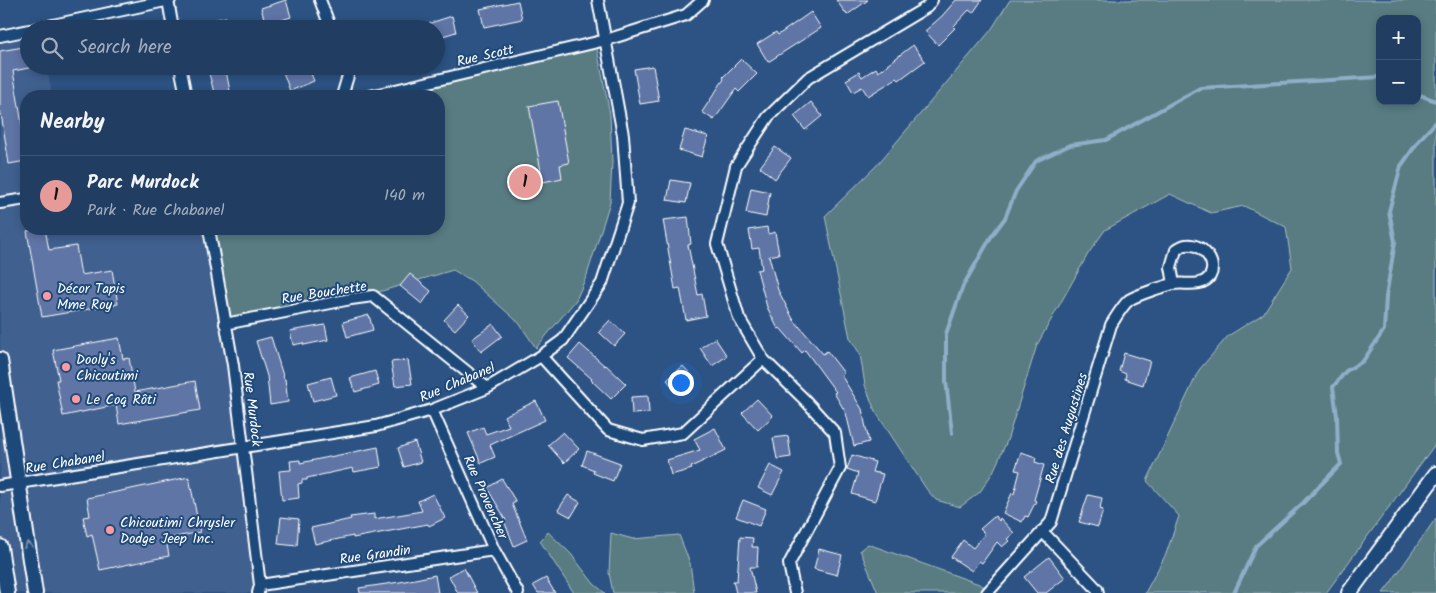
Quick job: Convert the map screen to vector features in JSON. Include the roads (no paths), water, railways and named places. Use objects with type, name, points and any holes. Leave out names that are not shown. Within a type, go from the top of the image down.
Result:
[{"type":"main road","points":[[0,360],[35,593]]},
{"type":"main road","points":[[1349,593],[1436,474]]},
{"type":"main road","points":[[0,547],[7,593]]},
{"type":"street","points":[[76,20],[169,0],[172,20]]},
{"type":"street","points":[[320,0],[328,20]]},
{"type":"street","name":"Rue Chabanel","points":[[0,486],[376,426],[432,410],[487,388],[541,356],[562,340],[602,283],[628,203],[623,135],[598,0]]},
{"type":"street","name":"Rue Scott","points":[[395,90],[606,40],[686,15],[703,0]]},
{"type":"street","points":[[795,593],[788,564],[840,468],[835,433],[805,400],[763,359],[738,318],[717,244],[736,166],[768,117],[808,78],[927,7],[932,0]]},
{"type":"street","points":[[0,36],[20,32]]},
{"type":"street","points":[[182,75],[185,90]]},
{"type":"street","points":[[344,90],[348,75]]},
{"type":"street","points":[[0,203],[20,201]]},
{"type":"street","name":"Rue Murdock","points":[[210,235],[233,365],[259,589]]},
{"type":"street","name":"Rue des Augustines","points":[[986,593],[1051,522],[1112,325],[1130,300],[1174,284],[1194,284],[1202,282],[1209,277],[1212,268],[1211,261],[1201,249],[1192,245],[1185,245],[1176,250],[1171,266],[1174,284]]},
{"type":"street","name":"Rue Bouchette","points":[[225,324],[373,296],[487,388]]},
{"type":"street","points":[[541,356],[608,430],[643,440],[683,433],[763,359]]},
{"type":"street","name":"Rue Provencher","points":[[432,410],[494,550],[518,593]]},
{"type":"street","points":[[1042,532],[1073,562],[1097,589],[1098,593]]},
{"type":"street","name":"Rue Grandin","points":[[259,589],[494,550]]},
{"type":"waterway","points":[[952,433],[946,381],[946,334],[963,286],[991,237],[1005,218],[1016,191],[1036,161],[1070,145],[1106,140],[1200,88],[1376,77]]},
{"type":"waterway","points":[[1421,95],[1436,101]]},
{"type":"waterway","points":[[1234,593],[1256,546],[1303,503],[1341,464],[1338,453],[1337,416],[1333,387],[1346,371],[1363,361],[1384,330],[1386,297],[1395,242],[1389,211],[1401,166],[1420,139],[1436,122]]},
{"type":"place","name":"Parc Murdock","points":[[525,182]]},
{"type":"place","name":"Décor Tapis Mme Roy","points":[[47,296]]},
{"type":"place","name":"Dooly's Chicoutimi","points":[[66,367]]},
{"type":"place","name":"Le Coq Rôti","points":[[76,399]]},
{"type":"place","name":"Chicoutimi Chrysler Dodge Jeep Inc.","points":[[110,530]]}]
